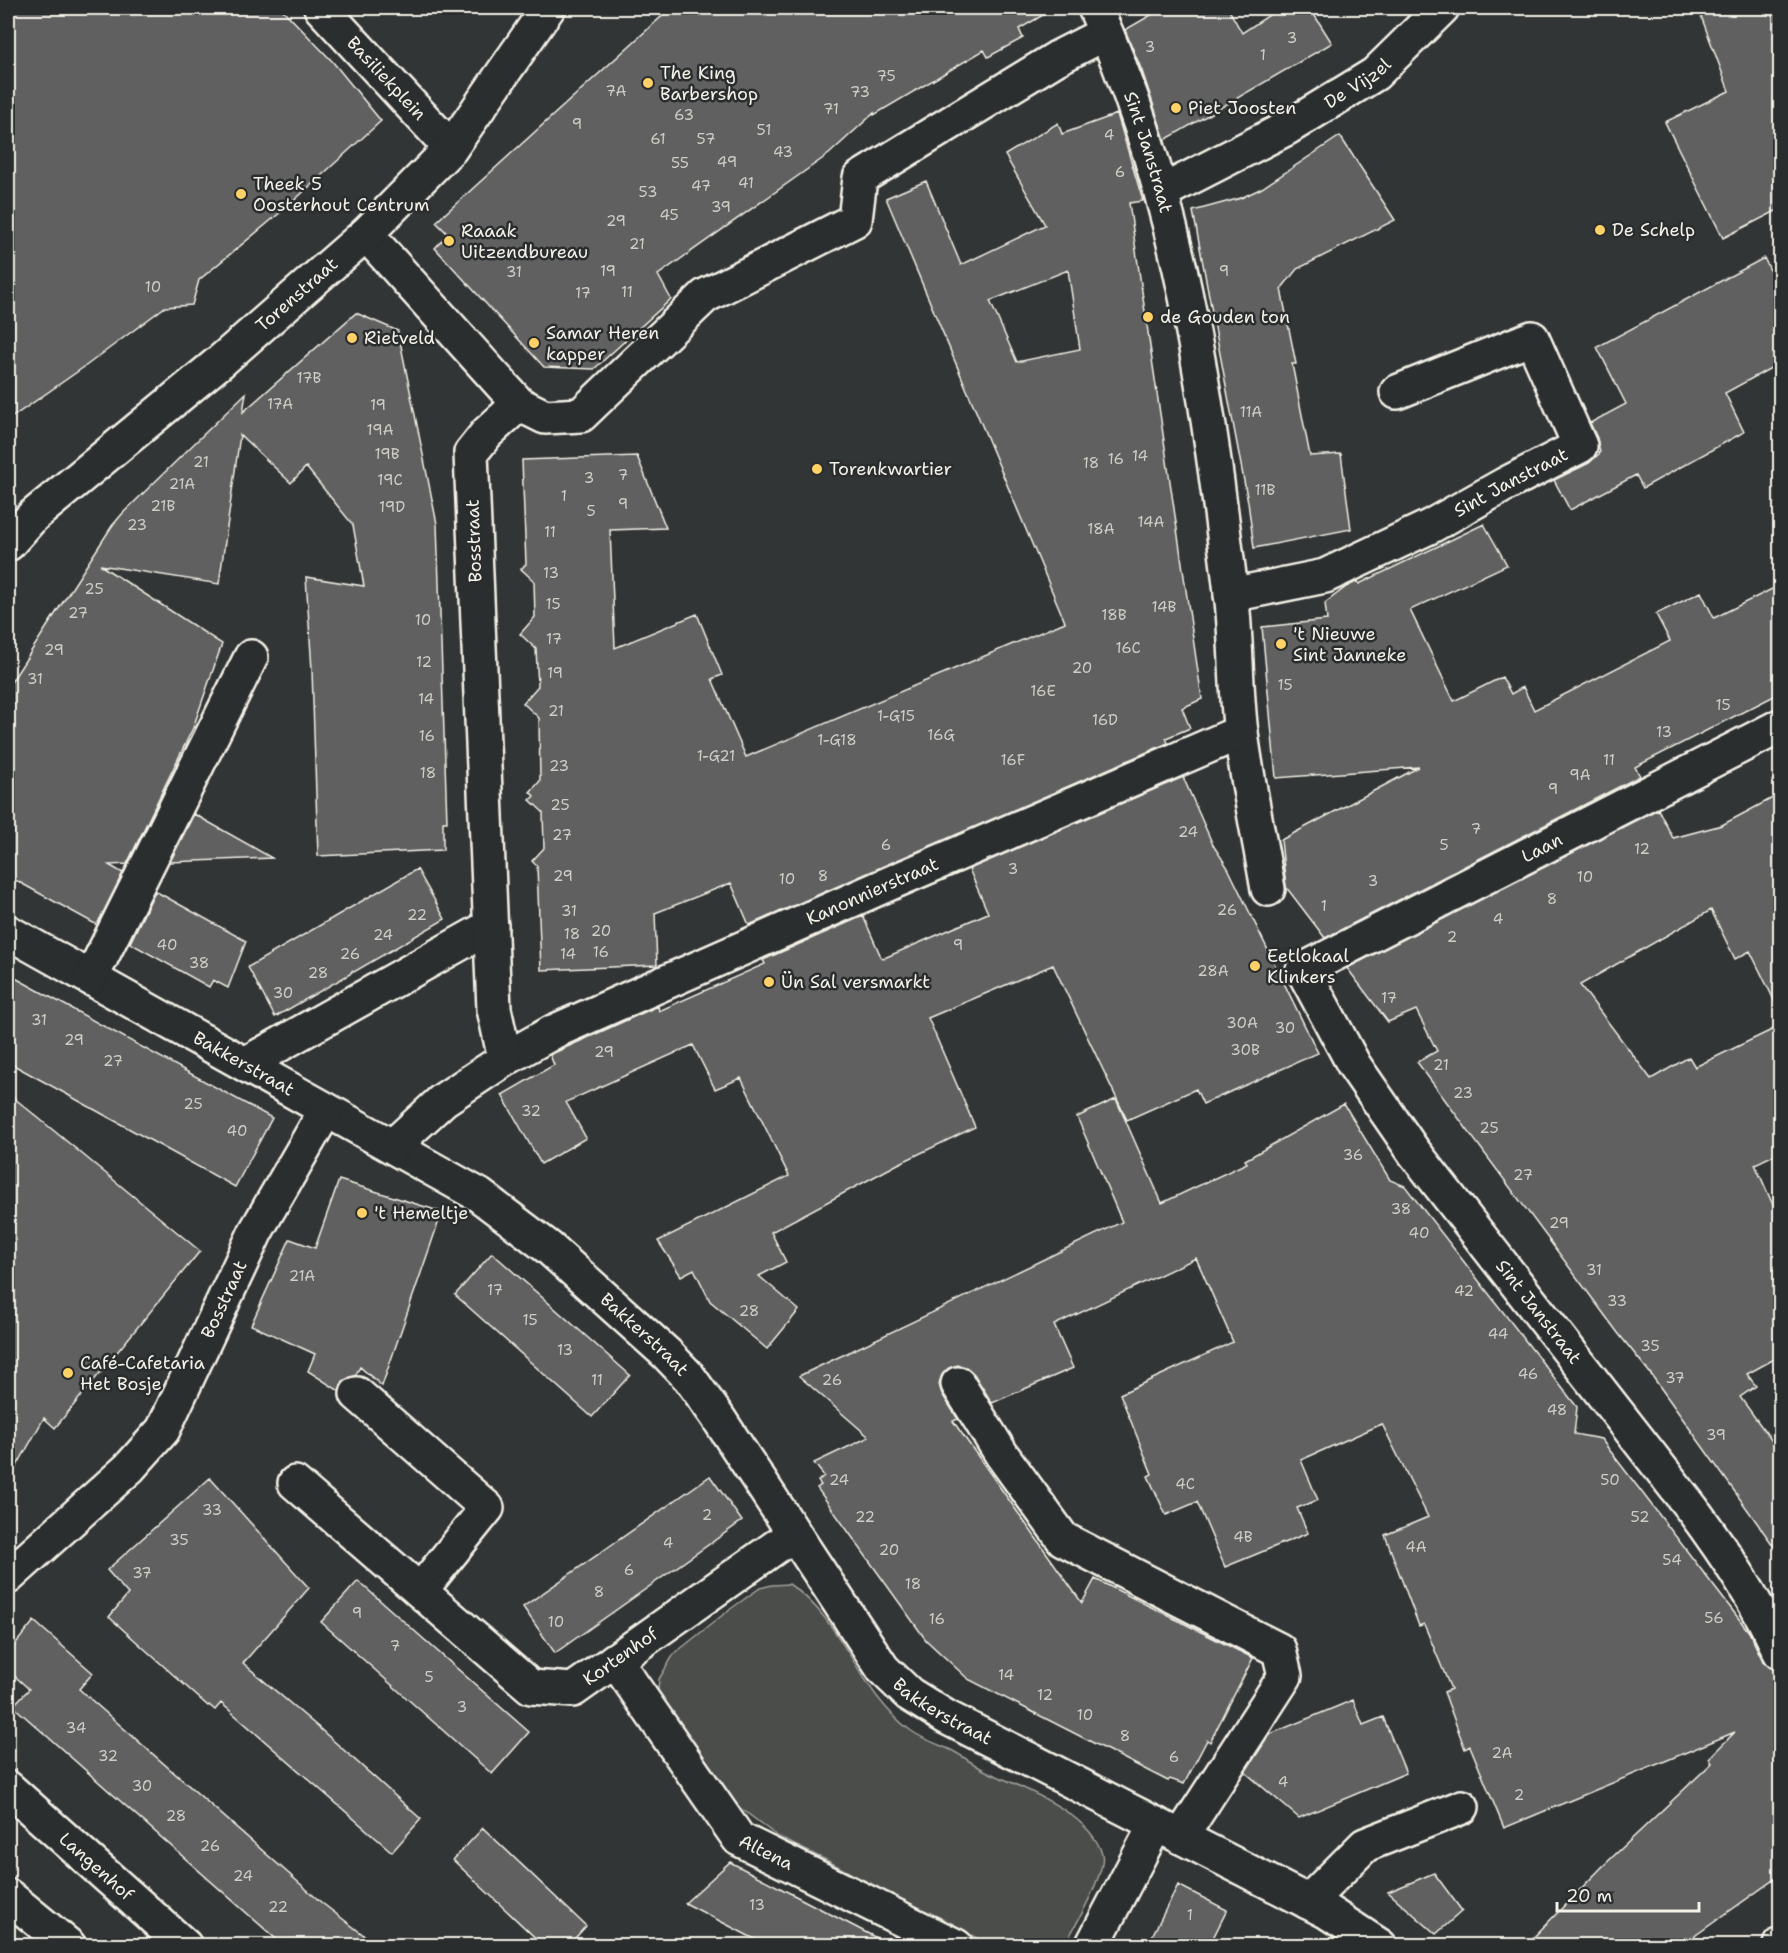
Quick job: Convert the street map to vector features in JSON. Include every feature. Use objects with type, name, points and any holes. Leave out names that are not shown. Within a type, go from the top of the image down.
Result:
[{"type":"street","name":"Basiliekplein","points":[[321,8],[451,148]]},
{"type":"street","name":"Torenstraat","points":[[8,544],[33,516],[221,361],[366,234],[451,148],[548,8]]},
{"type":"street","name":"De Vijzel","points":[[1162,192],[1287,128],[1375,74],[1442,8]]},
{"type":"street","name":"Sint Janstraat","points":[[519,404],[545,417],[581,415],[705,296],[855,220],[860,178],[1057,58],[1101,20],[1145,135],[1162,192],[1184,287],[1209,430],[1232,595],[1241,732],[1268,889]]},
{"type":"street","points":[[366,234],[519,404]]},
{"type":"street","name":"Sint Janstraat","points":[[1232,595],[1325,576],[1431,526],[1580,446],[1532,338],[1397,392]]},
{"type":"street","name":"Bosstraat","points":[[505,1059],[494,1009],[471,453],[487,434],[519,404]]},
{"type":"street","points":[[91,978],[251,657]]},
{"type":"street","name":"Laan","points":[[1303,970],[1780,726]]},
{"type":"street","name":"Kanonnierstraat","points":[[505,1059],[553,1032],[1241,732]]},
{"type":"street","points":[[245,1064],[491,926]]},
{"type":"street","name":"Bakkerstraat","points":[[8,932],[479,1195],[549,1248],[667,1354],[696,1387],[883,1669],[909,1694],[946,1717],[1308,1902],[1380,1946]]},
{"type":"street","name":"Sint Janstraat","points":[[1303,970],[1354,1065],[1414,1152],[1694,1509],[1734,1566],[1770,1628],[1780,1652]]},
{"type":"street","points":[[393,1146],[443,1100],[505,1059]]},
{"type":"street","name":"Bosstraat","points":[[8,1577],[129,1468],[163,1430],[256,1231],[326,1110]]},
{"type":"street","points":[[958,1384],[1002,1455],[1063,1539],[1279,1650],[1285,1676],[1168,1830],[1092,1946]]},
{"type":"street","points":[[357,1394],[487,1508],[420,1591]]},
{"type":"street","name":"Kortenhof","points":[[295,1483],[531,1687],[573,1690],[794,1534]]},
{"type":"street","name":"Altena","points":[[615,1660],[739,1839],[957,1946]]},
{"type":"street","name":"Langenhof","points":[[8,1788],[185,1946]]},
{"type":"street","points":[[1308,1902],[1365,1845],[1462,1807]]},
{"type":"street","points":[[8,1896],[69,1946]]},
{"type":"shaded area","points":[[789,1584],[808,1599],[824,1617],[876,1696],[910,1730],[955,1752],[986,1771],[1053,1803],[1084,1826],[1095,1839],[1102,1854],[1100,1873],[1089,1900],[1064,1945],[991,1945],[780,1838],[739,1807],[726,1793],[671,1714],[658,1691],[659,1679],[674,1654],[729,1610],[760,1588]]},
{"type":"building","points":[[8,8],[281,8],[332,61],[381,121],[287,207],[199,280],[192,305],[165,307],[8,420]]},
{"type":"building","points":[[671,8],[1055,8],[1019,29],[1023,38],[988,57],[984,50],[874,115],[874,113],[829,154],[658,275],[671,299],[594,369],[544,367],[435,248],[448,234],[436,222]]},
{"type":"building","points":[[1163,8],[1228,8],[1242,33],[1280,8],[1310,8],[1332,43],[1165,140],[1142,71],[1125,30]]},
{"type":"building","points":[[1698,8],[1780,8],[1780,209],[1723,238],[1665,122],[1729,91]]},
{"type":"building","points":[[1117,114],[1143,201],[1129,203],[1202,699],[1182,708],[1190,728],[1166,738],[1168,743],[749,925],[731,883],[655,913],[657,965],[541,970],[537,866],[532,861],[544,848],[543,812],[530,800],[534,796],[530,792],[540,781],[539,718],[523,703],[538,686],[536,649],[520,634],[535,617],[534,581],[521,569],[526,564],[522,460],[637,456],[666,528],[610,530],[615,648],[697,614],[722,675],[712,679],[746,757],[1065,622],[886,198],[926,181],[961,265],[1045,225],[1005,155],[1058,123],[1062,134]],"holes":[[[1068,270],[1080,349],[1017,362],[990,301]]]},
{"type":"building","points":[[1340,136],[1395,220],[1297,269],[1281,289],[1296,364],[1292,364],[1310,456],[1341,454],[1351,529],[1254,548],[1248,502],[1193,211],[1241,198],[1262,188]]},
{"type":"building","points":[[1764,258],[1780,290],[1780,363],[1725,393],[1744,432],[1643,488],[1636,475],[1570,510],[1554,480],[1589,463],[1600,453],[1597,438],[1590,423],[1626,404],[1597,347]]},
{"type":"building","points":[[356,313],[398,331],[437,524],[447,822],[443,822],[443,850],[318,856],[312,670],[306,577],[364,586],[353,525],[306,467],[291,483],[240,435],[219,584],[100,565],[222,644],[193,728],[127,864],[109,865],[123,873],[97,925],[8,876],[8,687],[112,526],[123,513],[246,393],[243,412]]},
{"type":"building","points":[[1484,524],[1507,565],[1410,610],[1454,701],[1502,677],[1511,694],[1523,687],[1534,710],[1670,641],[1656,614],[1701,592],[1714,618],[1780,585],[1780,693],[1635,767],[1640,776],[1325,938],[1286,887],[1281,840],[1419,767],[1276,778],[1262,627],[1327,620],[1325,603],[1346,587],[1358,581],[1359,584]]},
{"type":"building","points":[[1183,777],[1213,845],[1228,868],[1318,1053],[1203,1104],[1196,1089],[1127,1120],[1053,965],[928,1018],[975,1127],[898,1164],[771,1232],[786,1262],[759,1276],[799,1310],[767,1349],[710,1301],[694,1269],[681,1276],[658,1241],[789,1176],[741,1078],[715,1089],[693,1045],[566,1102],[586,1138],[541,1164],[502,1095],[554,1065],[550,1055],[556,1052],[658,1006],[659,1011],[765,964],[763,960],[863,916],[882,959],[988,913],[969,869]]},
{"type":"building","points":[[1780,794],[1780,1012],[1750,951],[1735,959],[1711,910],[1580,985],[1651,1079],[1689,1057],[1695,1067],[1780,1026],[1780,1152],[1755,1164],[1780,1221],[1780,1356],[1747,1374],[1756,1386],[1740,1397],[1780,1452],[1780,1555],[1650,1373],[1417,1062],[1437,1051],[1416,1010],[1388,1022],[1347,968],[1658,809],[1673,838],[1722,825]]},
{"type":"building","points":[[194,814],[272,858],[170,862]]},
{"type":"building","points":[[417,869],[445,919],[275,1017],[248,967]]},
{"type":"building","points":[[155,891],[246,941],[228,988],[213,980],[209,987],[130,943]]},
{"type":"building","points":[[8,974],[272,1118],[235,1187],[8,1062]]},
{"type":"building","points":[[8,1093],[200,1251],[55,1428],[44,1418],[8,1482]]},
{"type":"building","points":[[1116,1099],[1162,1203],[1247,1163],[1245,1160],[1344,1104],[1390,1180],[1405,1186],[1577,1407],[1574,1434],[1601,1439],[1749,1632],[1763,1661],[1780,1673],[1780,1875],[1696,1935],[1685,1946],[1525,1946],[1602,1867],[1712,1763],[1709,1758],[1735,1732],[1504,1828],[1470,1746],[1465,1749],[1444,1692],[1451,1689],[1424,1624],[1419,1626],[1385,1535],[1428,1517],[1382,1424],[1301,1460],[1318,1500],[1297,1508],[1308,1533],[1225,1567],[1197,1502],[1166,1515],[1148,1476],[1152,1474],[1120,1394],[1233,1342],[1196,1258],[1054,1325],[1073,1368],[992,1403],[974,1374],[966,1367],[958,1365],[949,1368],[942,1375],[939,1384],[942,1394],[958,1419],[953,1421],[1082,1603],[1095,1579],[1253,1658],[1210,1742],[1207,1740],[1184,1784],[1170,1779],[1168,1781],[968,1679],[926,1640],[817,1488],[821,1485],[818,1481],[824,1476],[814,1463],[869,1437],[799,1376],[1122,1222],[1077,1117]]},
{"type":"building","points":[[339,1180],[442,1212],[382,1386],[360,1367],[355,1376],[343,1381],[339,1391],[308,1371],[315,1354],[251,1325],[290,1239],[315,1248]]},
{"type":"building","points":[[492,1253],[630,1375],[592,1417],[455,1295]]},
{"type":"building","points":[[710,1476],[742,1521],[555,1653],[523,1607]]},
{"type":"building","points":[[210,1478],[309,1588],[243,1663],[421,1819],[392,1852],[221,1703],[215,1710],[208,1706],[109,1617],[128,1594],[107,1570]]},
{"type":"building","points":[[358,1581],[529,1732],[492,1774],[321,1622]]},
{"type":"building","points":[[34,1621],[93,1673],[79,1689],[322,1903],[378,1946],[284,1946],[13,1706],[29,1689],[8,1670],[8,1653]]},
{"type":"building","points":[[1353,1700],[1363,1725],[1383,1717],[1406,1773],[1299,1818],[1245,1772],[1270,1734]]},
{"type":"building","points":[[483,1828],[586,1926],[568,1946],[544,1946],[453,1860]]},
{"type":"building","points":[[730,1862],[892,1946],[768,1946],[685,1903]]},
{"type":"building","points":[[1434,1873],[1462,1911],[1436,1934],[1388,1892]]},
{"type":"building","points":[[1178,1885],[1227,1910],[1209,1946],[1147,1946]]},
{"type":"place","name":"The King Barbershop","points":[[648,83]]},
{"type":"place","name":"Piet Joosten","points":[[1176,108]]},
{"type":"place","name":"Theek 5 Oosterhout Centrum","points":[[241,194]]},
{"type":"place","name":"De Schelp","points":[[1600,230]]},
{"type":"place","name":"Raaak Uitzendbureau","points":[[449,241]]},
{"type":"place","name":"de Gouden ton","points":[[1148,317]]},
{"type":"place","name":"Rietveld","points":[[352,338]]},
{"type":"place","name":"Samar Heren kapper","points":[[534,343]]},
{"type":"place","name":"Torenkwartier","points":[[817,469]]},
{"type":"place","name":"'t Nieuwe Sint Janneke","points":[[1281,644]]},
{"type":"place","name":"Eetlokaal Klinkers","points":[[1255,966]]},
{"type":"place","name":"Ün Sal versmarkt","points":[[769,982]]},
{"type":"place","name":"'t Hemeltje","points":[[362,1213]]},
{"type":"place","name":"Café-Cafetaria Het Bosje","points":[[68,1373]]}]
